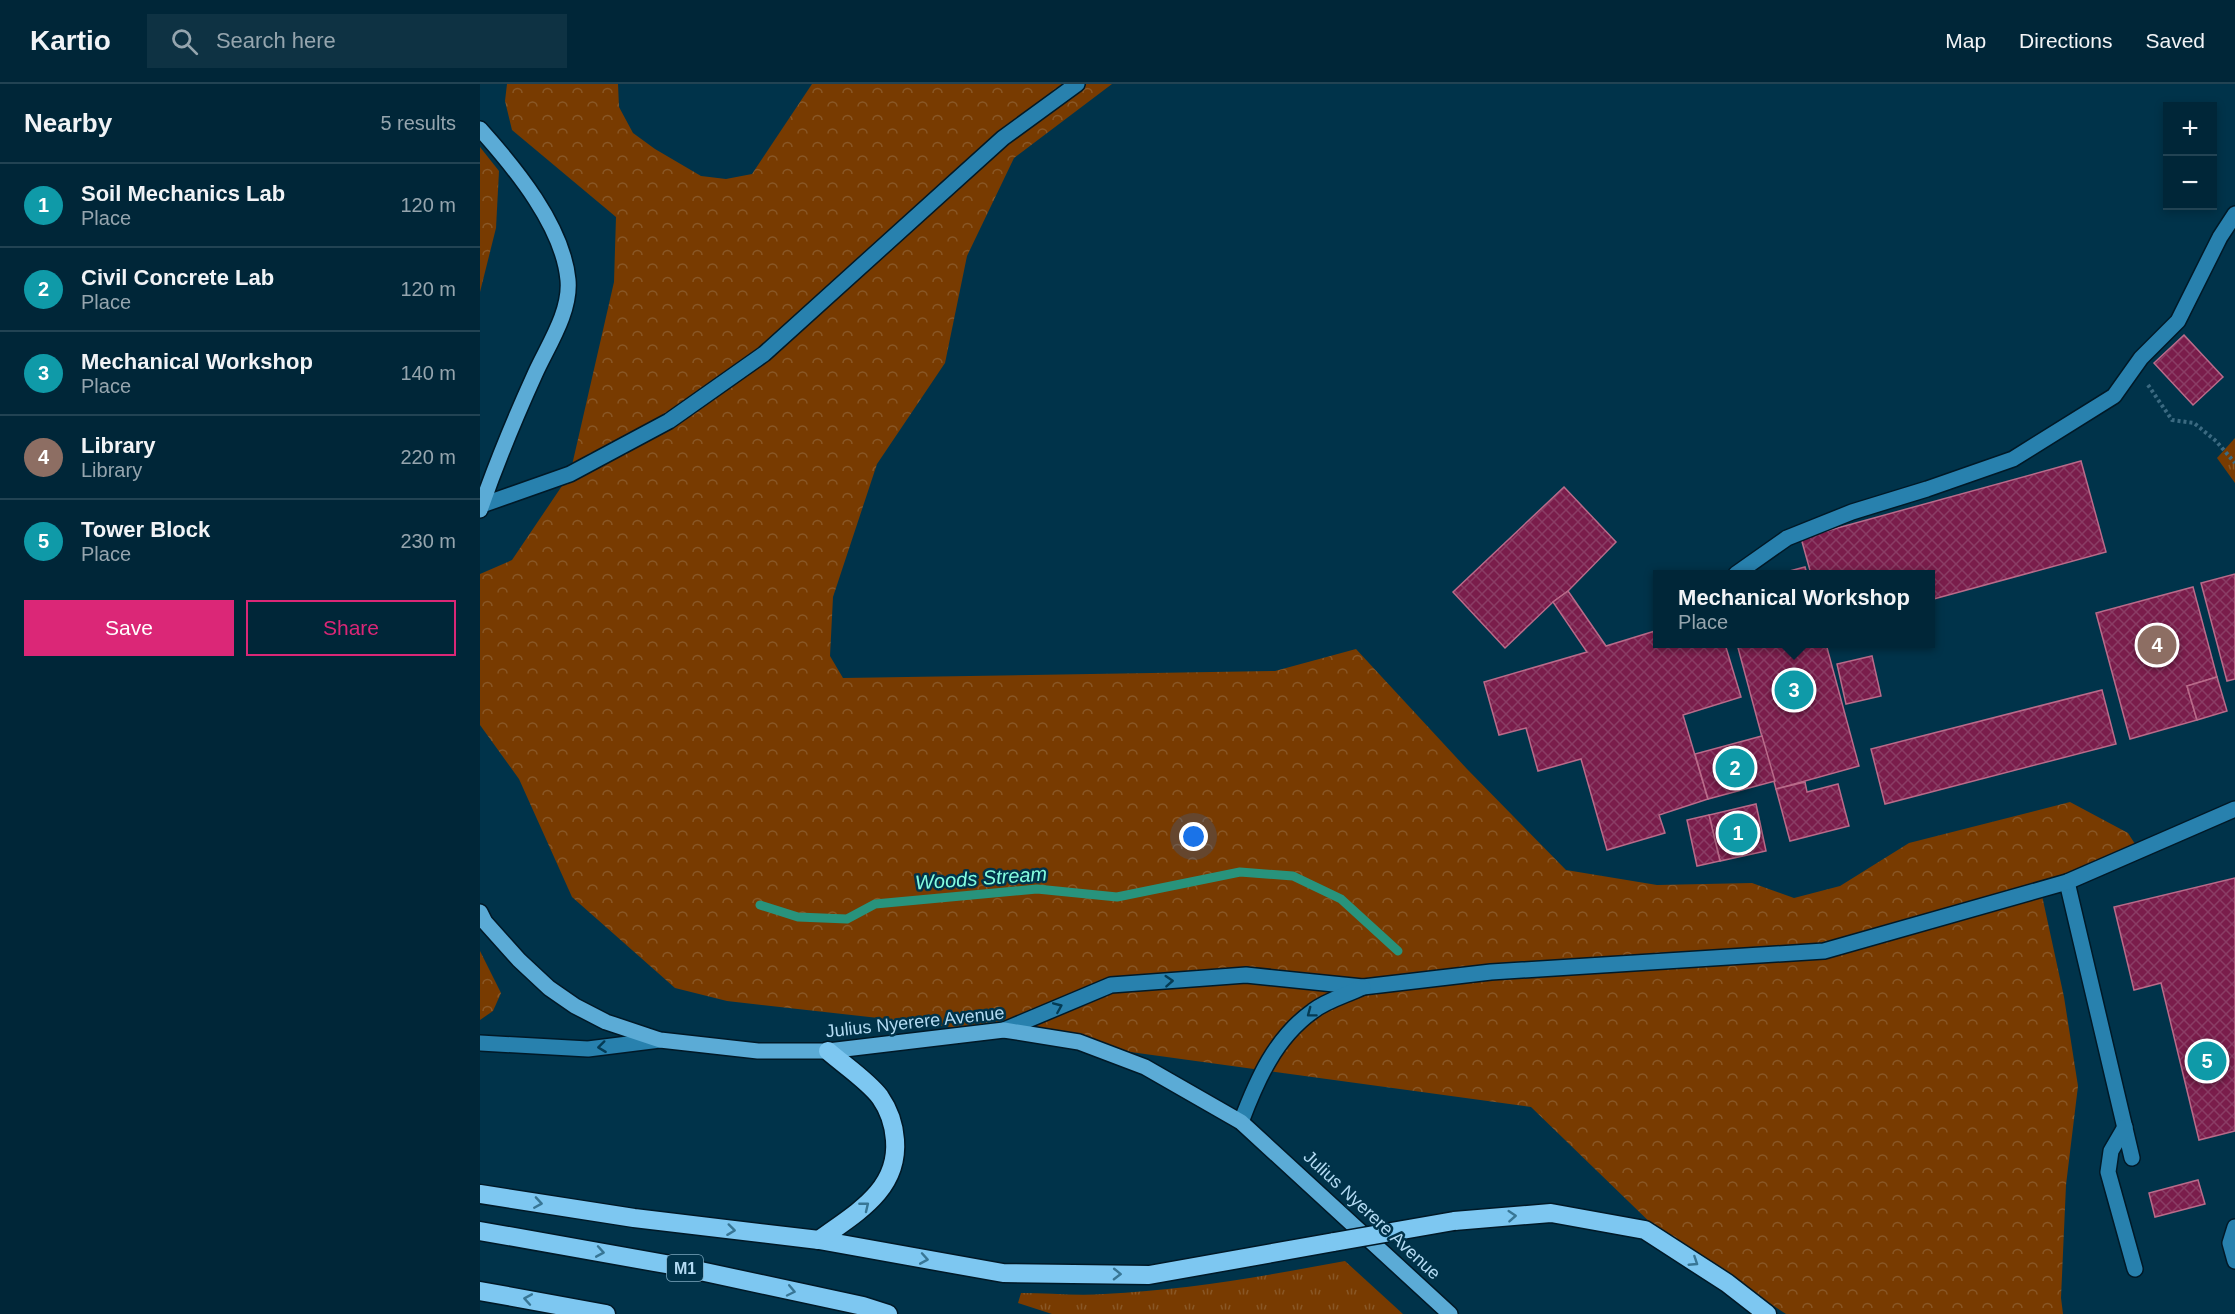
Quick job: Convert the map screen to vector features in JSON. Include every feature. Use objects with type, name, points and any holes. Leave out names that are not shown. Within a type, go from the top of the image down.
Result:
[{"type":"highway","points":[[819,1240],[871,1202],[881,1190],[890,1175],[895,1146],[890,1116],[879,1097],[828,1051]]},
{"type":"highway","points":[[480,1194],[634,1218],[819,1240],[1003,1273],[1149,1275],[1454,1221],[1551,1213],[1645,1230],[1727,1283],[1767,1314]]},
{"type":"highway","name":"M1","points":[[480,1231],[677,1266],[862,1306],[888,1314]]},
{"type":"highway","points":[[480,1291],[606,1314]]},
{"type":"main road","points":[[480,129],[533,196],[555,232],[568,281],[562,319],[534,375],[481,507]]},
{"type":"main road","name":"Julius Nyerere Avenue","points":[[480,912],[485,922],[519,960],[558,994],[606,1022],[660,1040],[758,1051],[828,1051],[1004,1030],[1078,1042],[1145,1067],[1241,1122],[1450,1314]]},
{"type":"street","points":[[481,507],[570,474],[669,421],[764,354],[1003,138],[1077,84]]},
{"type":"street","points":[[1742,570],[1787,538],[1852,512],[2013,459],[2114,396],[2141,358],[2178,321],[2220,237],[2235,214]]},
{"type":"street","points":[[1004,1030],[1111,985],[1246,975],[1364,987],[1491,972],[1824,951],[2067,882],[2235,809]]},
{"type":"street","points":[[2067,882],[2132,1158]]},
{"type":"street","points":[[1241,1122],[1261,1072],[1288,1033],[1314,1010],[1364,987]]},
{"type":"street","points":[[480,1043],[588,1049],[660,1040]]},
{"type":"street","points":[[2125,1127],[2111,1151],[2108,1172],[2135,1269]]},
{"type":"street","points":[[2235,1227],[2230,1243],[2235,1261]]},
{"type":"path","points":[[2141,358],[2148,385],[2172,420],[2194,423],[2216,441],[2235,463]]},
{"type":"green space","points":[[507,84],[618,84],[619,107],[633,133],[701,176],[726,179],[752,174],[812,84],[1112,84],[1014,158],[967,256],[945,363],[877,464],[833,597],[830,656],[843,678],[1275,671],[1356,649],[1467,769],[1566,870],[1657,885],[1752,883],[1794,898],[1840,886],[1909,843],[2070,802],[2128,833],[2142,855],[2041,891],[2064,997],[2078,1086],[2066,1185],[2061,1298],[2063,1314],[1786,1314],[1661,1233],[1531,1107],[905,1021],[727,1001],[675,988],[572,897],[519,779],[480,725],[480,574],[512,560],[570,474],[614,282],[616,217],[512,130],[505,101]]},
{"type":"green space","points":[[480,147],[499,171],[496,228],[480,292]]},
{"type":"green space","points":[[2235,438],[2235,483],[2217,458]]},
{"type":"green space","points":[[480,951],[501,993],[493,1011],[480,1020]]},
{"type":"green space","points":[[1345,1261],[1403,1314],[1052,1314],[1018,1303],[1021,1293],[1094,1295],[1135,1292],[1195,1286]]},
{"type":"building","points":[[2184,335],[2223,377],[2193,405],[2154,363]]},
{"type":"building","points":[[2081,461],[2106,552],[1935,599],[1935,570],[1810,570],[1801,538]]},
{"type":"building","points":[[1564,487],[1616,542],[1568,591],[1553,602],[1505,648],[1453,592]]},
{"type":"building","points":[[2235,574],[2235,679],[2227,681],[2201,583]]},
{"type":"building","points":[[2193,587],[2217,677],[2187,686],[2197,720],[2130,739],[2096,613]]},
{"type":"building","points":[[1568,591],[1606,646],[1653,632],[1653,648],[1726,648],[1741,697],[1683,715],[1708,799],[1659,815],[1665,833],[1607,850],[1581,759],[1538,771],[1526,728],[1499,735],[1484,682],[1587,652],[1553,602]]},
{"type":"building","points":[[1738,648],[1827,648],[1859,766],[1776,789]]},
{"type":"building","points":[[1872,656],[1881,696],[1846,704],[1837,664]]},
{"type":"building","points":[[2217,677],[2227,711],[2197,720],[2187,686]]},
{"type":"building","points":[[2102,690],[2116,744],[1885,804],[1871,749]]},
{"type":"building","points":[[1762,736],[1775,781],[1708,799],[1695,754]]},
{"type":"building","points":[[1805,782],[1807,792],[1838,784],[1849,826],[1790,841],[1776,789]]},
{"type":"building","points":[[1756,804],[1766,851],[1720,861],[1709,815]]},
{"type":"building","points":[[1709,815],[1720,861],[1697,866],[1687,820]]},
{"type":"building","points":[[2235,878],[2235,1131],[2199,1140],[2161,983],[2134,990],[2114,907]]},
{"type":"building","points":[[2198,1180],[2205,1204],[2155,1217],[2149,1193]]},
{"type":"waterway","name":"Woods Stream","points":[[760,905],[798,917],[847,919],[875,904],[1037,889],[1117,897],[1240,872],[1293,876],[1341,899],[1398,951]]},
{"type":"place","name":"Library","points":[[2157,645]]},
{"type":"place","name":"Mechanical Workshop","points":[[1794,690]]},
{"type":"place","name":"Civil Concrete Lab","points":[[1735,768]]},
{"type":"place","name":"Soil Mechanics Lab","points":[[1738,833]]},
{"type":"place","name":"Tower Block","points":[[2207,1061]]}]
